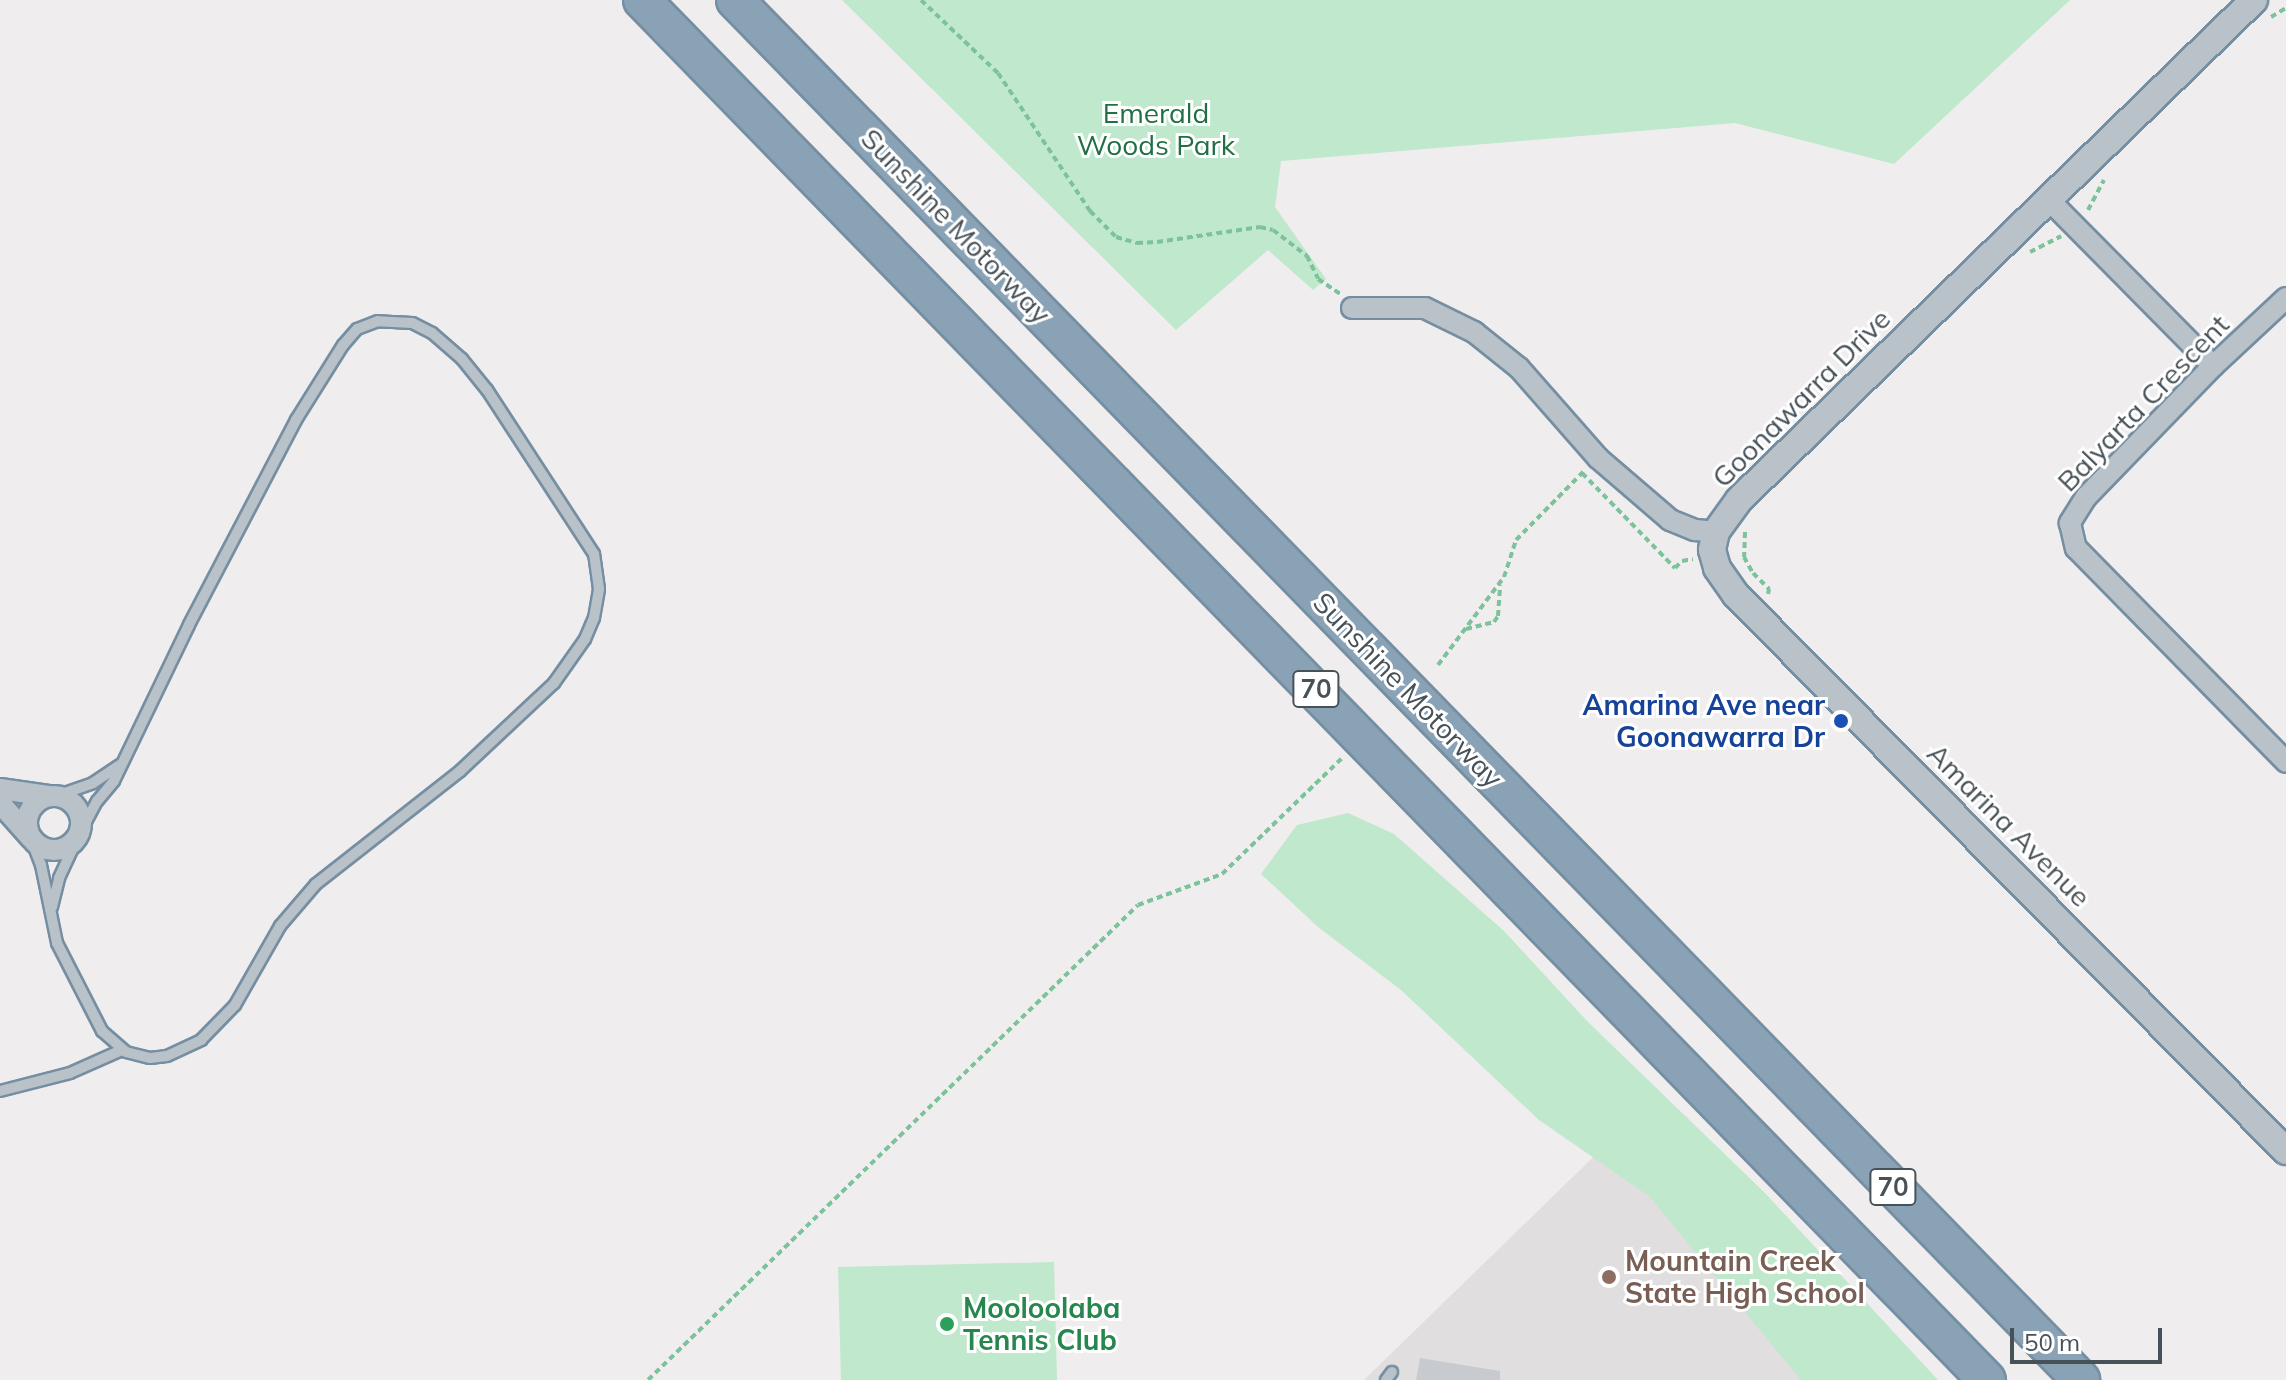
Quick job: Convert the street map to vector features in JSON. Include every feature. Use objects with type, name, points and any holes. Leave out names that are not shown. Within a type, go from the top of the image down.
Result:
[{"type":"highway","name":"70","points":[[642,0],[1987,1380]]},
{"type":"highway","name":"Sunshine Motorway","points":[[735,0],[2081,1380]]},
{"type":"street","name":"Goonawarra Drive","points":[[1352,308],[1425,308],[1474,332],[1519,368],[1598,458],[1670,520],[1695,530],[1716,532],[1739,500],[2254,0]]},
{"type":"street","points":[[2050,201],[2213,366]]},
{"type":"street","name":"Balyarta Crescent","points":[[2286,298],[2213,366],[2086,497],[2070,523],[2076,548],[2286,762]]},
{"type":"street","name":"Amarina Avenue","points":[[1716,532],[1712,550],[1717,568],[1736,595],[2286,1151]]},
{"type":"street","points":[[0,789],[69,801],[79,811],[79,834],[70,846],[58,850],[45,849],[0,803]]},
{"type":"street","points":[[31,838],[27,826],[28,813],[37,802],[53,796]]},
{"type":"lane","points":[[31,838],[60,950],[97,1023],[122,1050],[141,1057],[167,1056],[194,1045],[208,1034],[245,992],[280,926],[298,901],[460,771],[529,710],[565,669],[590,628],[599,589],[591,546],[487,390],[462,359],[432,333],[412,323],[378,321],[357,329],[343,345],[296,420],[114,781],[94,806],[79,834],[59,878],[51,913]]},
{"type":"lane","points":[[53,796],[93,783],[121,763]]},
{"type":"lane","points":[[0,1091],[70,1073],[122,1050]]},
{"type":"path","points":[[921,0],[998,73],[1090,211],[1116,237],[1137,243],[1260,227],[1273,230],[1307,256],[1318,279],[1338,290],[1352,308]]},
{"type":"path","points":[[2024,256],[2061,236]]},
{"type":"path","points":[[1438,665],[1500,583],[1510,565],[1516,540],[1598,458]]},
{"type":"path","points":[[1582,473],[1675,568],[1689,560]]},
{"type":"path","points":[[1747,527],[1743,539],[1744,557],[1753,573],[1769,589],[1762,620]]},
{"type":"path","points":[[1464,629],[1494,622],[1498,616],[1500,583]]},
{"type":"path","points":[[648,1380],[1138,905],[1222,874],[1346,754]]},
{"type":"shaded area","name":"Mountain Creek State High School","points":[[1618,1133],[1835,1380],[1364,1380]]},
{"type":"green space","name":"Emerald Woods Park","points":[[842,0],[2070,0],[1894,164],[1735,123],[1281,161],[1275,207],[1326,279],[1313,290],[1268,250],[1176,330]]},
{"type":"green space","points":[[1348,813],[1394,834],[1504,931],[1588,1022],[1765,1193],[1938,1380],[1801,1380],[1649,1196],[1539,1120],[1401,990],[1318,927],[1261,874],[1297,825]]},
{"type":"green space","name":"Mooloolaba Tennis Club","points":[[1054,1262],[1057,1380],[841,1380],[838,1267]]},
{"type":"building","points":[[1420,1358],[1500,1371],[1500,1380],[1416,1380]]},
{"type":"place","name":"Amarina Ave near Goonawarra Dr","points":[[1841,721]]},
{"type":"place","name":"Mountain Creek State High School","points":[[1609,1277]]},
{"type":"place","name":"Mooloolaba Tennis Club","points":[[947,1324]]}]
